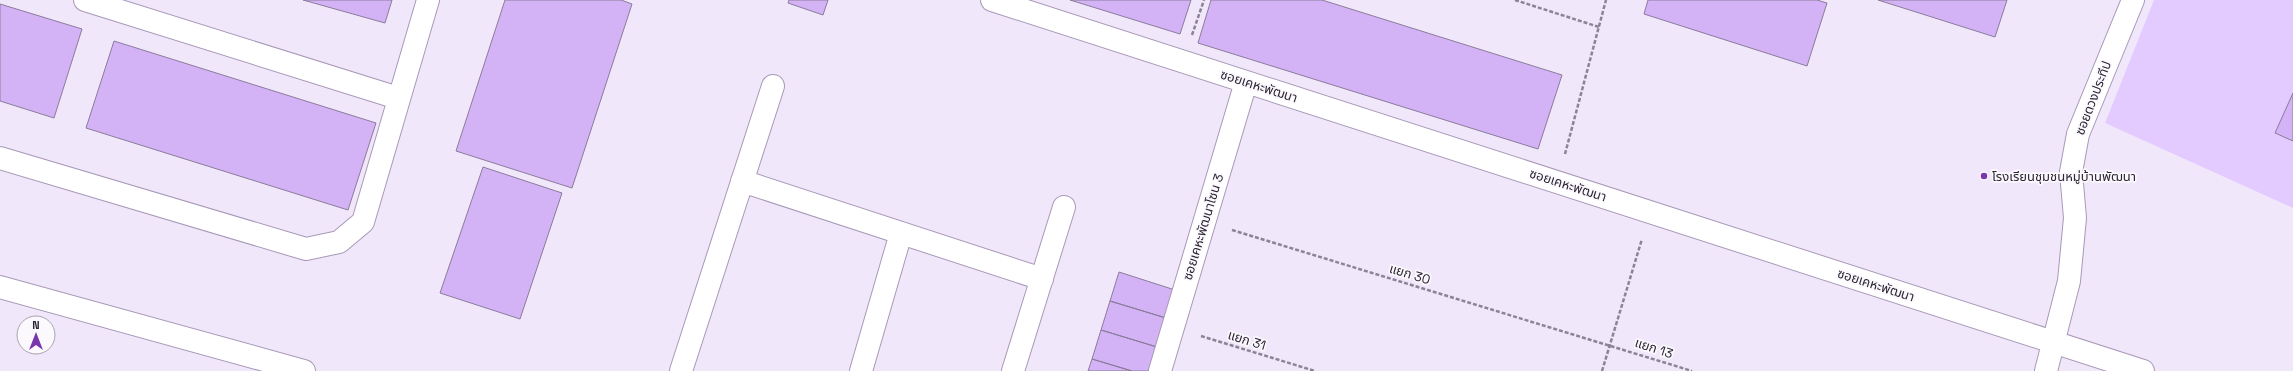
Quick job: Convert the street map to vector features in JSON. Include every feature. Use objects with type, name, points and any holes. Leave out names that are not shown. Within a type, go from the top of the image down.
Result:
[{"type":"street","points":[[85,0],[398,98]]},
{"type":"street","points":[[0,158],[306,249],[339,242],[363,222],[398,98],[428,0]]},
{"type":"street","name":"ซอยเคหะพัฒนา","points":[[992,0],[2144,371]]},
{"type":"street","name":"ซอยดวงประทีป","points":[[2046,371],[2055,342],[2069,281],[2075,218],[2071,172],[2078,134],[2133,0]]},
{"type":"street","name":"ซอยเคหะพัฒนาโซน 3","points":[[1160,371],[1246,82]]},
{"type":"street","points":[[681,371],[773,86]]},
{"type":"street","points":[[742,181],[1042,279]]},
{"type":"street","points":[[1013,371],[1064,207]]},
{"type":"street","points":[[861,371],[901,233]]},
{"type":"street","points":[[0,287],[304,371]]},
{"type":"path","points":[[1183,62],[1204,0]]},
{"type":"path","points":[[1516,0],[1599,27]]},
{"type":"path","points":[[1558,182],[1606,0]]},
{"type":"path","points":[[1602,371],[1650,212]]},
{"type":"path","name":"แยก 30","points":[[1205,222],[1610,345]]},
{"type":"path","name":"แยก 31","points":[[1173,328],[1315,371]]},
{"type":"path","name":"แยก 13","points":[[1610,345],[1692,371]]},
{"type":"shaded area","points":[[2154,0],[2293,0],[2293,208],[2105,123]]},
{"type":"building","points":[[303,0],[392,0],[385,23]]},
{"type":"building","points":[[505,0],[621,0],[632,4],[572,188],[456,151]]},
{"type":"building","points":[[789,0],[828,0],[823,15],[788,3]]},
{"type":"building","points":[[1070,0],[1191,0],[1180,34]]},
{"type":"building","points":[[1211,0],[1322,0],[1562,75],[1538,149],[1198,43]]},
{"type":"building","points":[[1648,0],[1817,0],[1827,3],[1807,66],[1644,14]]},
{"type":"building","points":[[1878,0],[2007,0],[1995,37]]},
{"type":"building","points":[[0,4],[82,29],[54,118],[0,101]]},
{"type":"building","points":[[114,41],[376,123],[348,210],[86,128]]},
{"type":"building","points":[[2293,93],[2293,141],[2275,133]]},
{"type":"building","points":[[483,167],[562,193],[520,319],[440,293]]},
{"type":"building","points":[[1119,272],[1175,290],[1166,318],[1110,301]]},
{"type":"building","points":[[1110,301],[1166,318],[1157,347],[1101,330]]},
{"type":"building","points":[[1101,330],[1157,347],[1149,371],[1132,371],[1092,359]]},
{"type":"building","points":[[1092,359],[1132,371],[1088,371]]},
{"type":"place","name":"โรงเรียนชุมชนหมู่บ้านพัฒนา","points":[[1984,176]]}]
